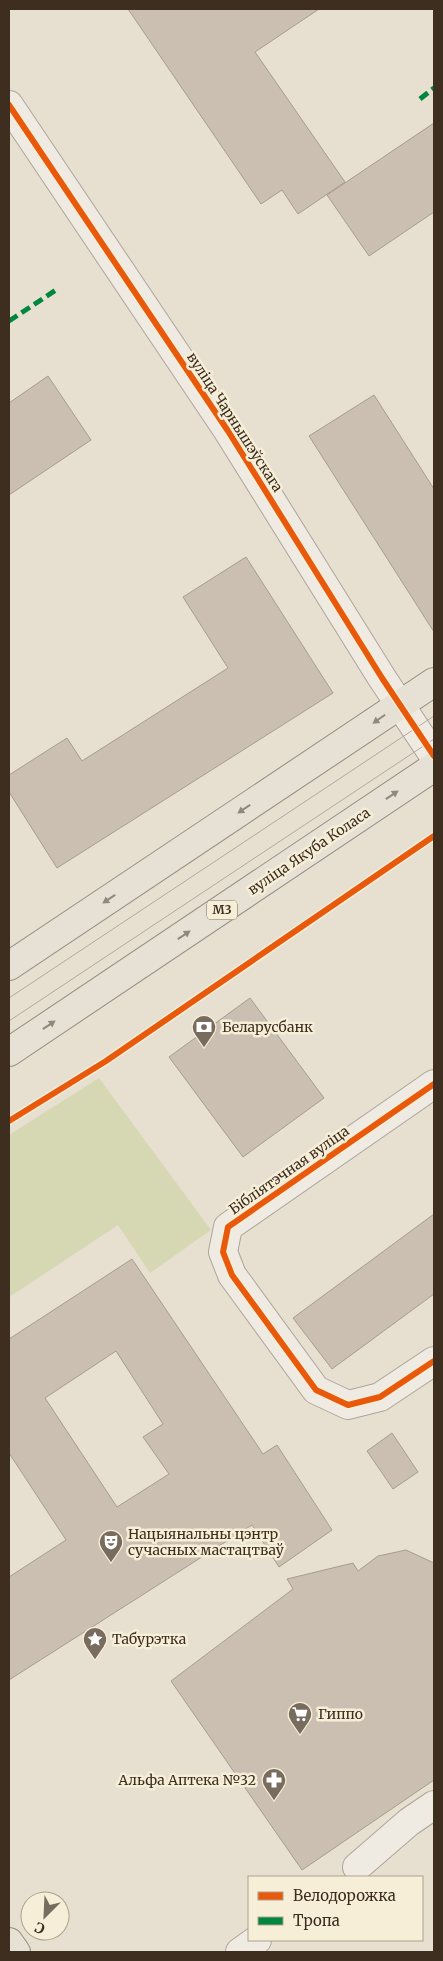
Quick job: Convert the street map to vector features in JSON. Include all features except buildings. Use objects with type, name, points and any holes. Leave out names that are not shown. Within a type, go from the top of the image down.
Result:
[{"type":"main road","points":[[9,966],[434,682]]},
{"type":"main road","name":"вуліца Якуба Коласа","points":[[9,1052],[434,767]]},
{"type":"main road","points":[[9,1942],[16,1952]]},
{"type":"street","name":"вуліца Чарнышэўскага","points":[[9,105],[228,431],[382,678],[434,756]]},
{"type":"street","name":"Бібліятэчная вуліца","points":[[434,1084],[228,1227],[223,1252],[232,1275],[316,1390],[348,1405],[380,1397],[434,1361]]},
{"type":"street","points":[[357,1867],[409,1822],[434,1804]]},
{"type":"street","points":[[240,1952],[256,1941]]},
{"type":"green space","points":[[99,1078],[211,1230],[150,1273],[118,1225],[9,1297],[9,1135]]},
{"type":"tram line","points":[[9,998],[434,716]]},
{"type":"tram line","points":[[9,1021],[434,739]]},
{"type":"marked path","points":[[420,99],[434,88]]},
{"type":"marked path","points":[[9,321],[59,288]]},
{"type":"cycle path","points":[[9,105],[228,431],[382,678],[434,756]]},
{"type":"cycle path","points":[[9,1121],[106,1061],[434,836]]},
{"type":"cycle path","points":[[434,1084],[228,1227],[223,1252],[232,1275],[316,1390],[348,1405],[380,1397],[434,1361]]},
{"type":"place","name":"Беларусбанк","points":[[204,1048]]},
{"type":"place","name":"Нацыянальны цэнтр сучасных мастацтваў","points":[[111,1563]]},
{"type":"place","name":"Табурэтка","points":[[95,1660]]},
{"type":"place","name":"Гиппо","points":[[300,1735]]},
{"type":"place","name":"Альфа Аптека №32","points":[[274,1801]]}]
